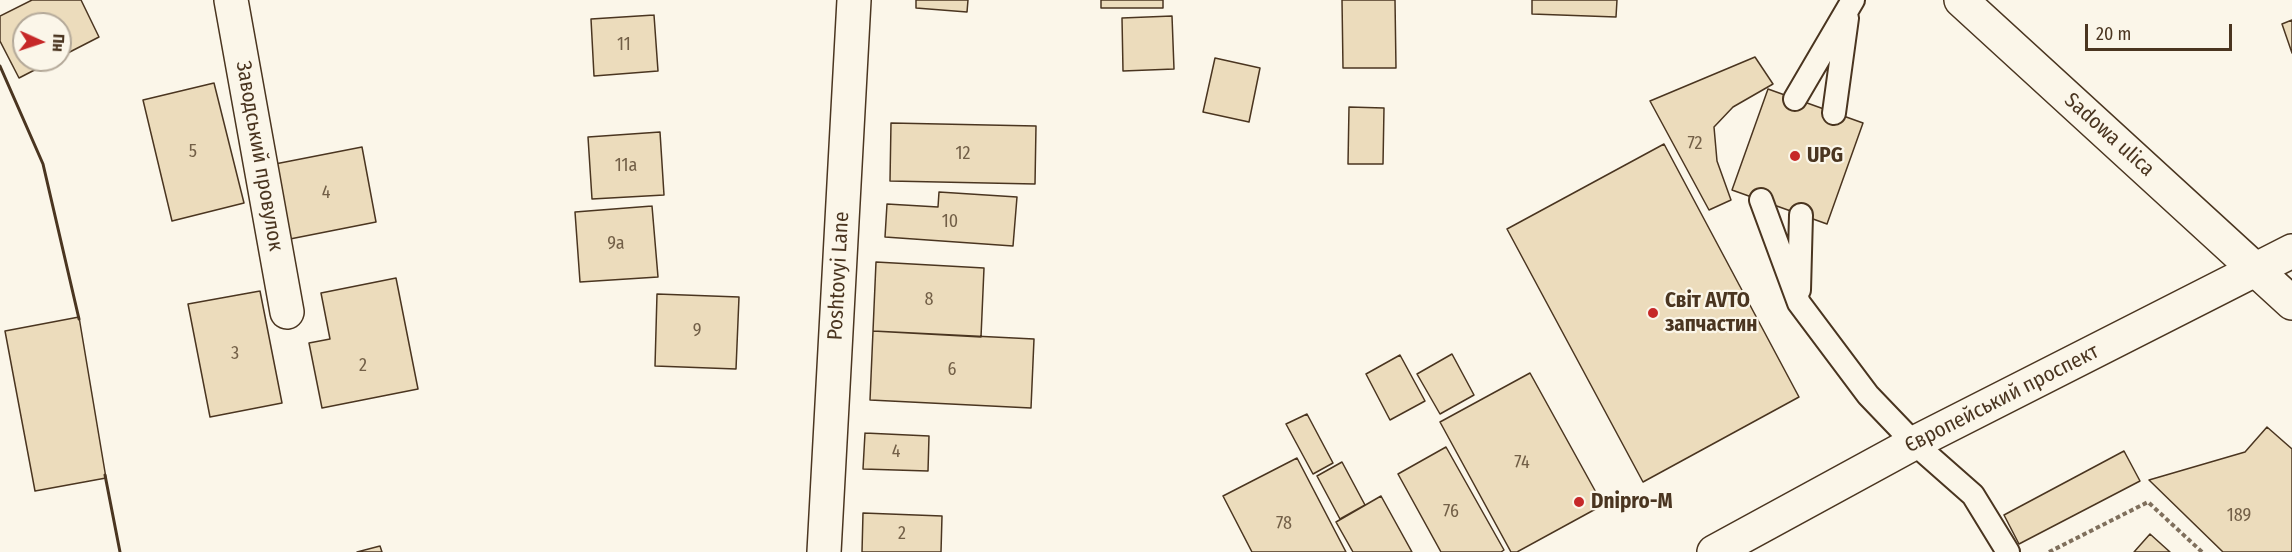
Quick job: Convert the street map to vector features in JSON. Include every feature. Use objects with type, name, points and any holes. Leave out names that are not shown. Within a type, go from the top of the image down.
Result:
[{"type":"main road","name":"Заводський провулок","points":[[231,0],[287,312]]},
{"type":"main road","name":"Poshtovyi Lane","points":[[824,552],[854,0]]},
{"type":"main road","name":"Sadowa ulica","points":[[1961,0],[2292,303]]},
{"type":"main road","name":"Європейський проспект","points":[[1714,552],[1914,443],[2292,251]]},
{"type":"lane","points":[[1795,99],[1851,2]]},
{"type":"lane","points":[[1834,113],[1851,2]]},
{"type":"lane","points":[[1761,200],[1799,303],[1868,395],[1914,443],[1973,495],[2008,552]]},
{"type":"lane","points":[[1799,303],[1801,215]]},
{"type":"path","points":[[2049,552],[2148,502],[2202,552]]},
{"type":"building","points":[[32,0],[81,0],[99,37],[72,51],[72,12],[12,12],[12,64],[0,41],[0,16]]},
{"type":"building","points":[[916,0],[968,0],[967,12],[916,8]]},
{"type":"building","points":[[1101,0],[1163,0],[1163,8],[1101,8]]},
{"type":"building","points":[[1342,0],[1395,0],[1396,68],[1343,68]]},
{"type":"building","points":[[1532,0],[1617,0],[1616,17],[1532,14]]},
{"type":"building","points":[[654,15],[658,71],[594,76],[591,19]]},
{"type":"building","points":[[1172,16],[1174,69],[1123,71],[1122,18]]},
{"type":"building","points":[[2292,20],[2292,53],[2282,24]]},
{"type":"building","points":[[1755,57],[1773,84],[1733,107],[1714,127],[1717,161],[1731,200],[1709,210],[1650,101]]},
{"type":"building","points":[[1215,58],[1260,68],[1249,122],[1203,112]]},
{"type":"building","points":[[16,72],[31,72],[19,78]]},
{"type":"building","points":[[214,83],[244,203],[172,221],[143,100]]},
{"type":"building","points":[[1768,89],[1863,123],[1827,224],[1732,190]]},
{"type":"building","points":[[1349,107],[1384,108],[1383,164],[1348,164]]},
{"type":"building","points":[[891,123],[1036,126],[1035,184],[890,181]]},
{"type":"building","points":[[660,132],[664,195],[592,199],[588,137]]},
{"type":"building","name":"Світ AVTO запчастин","points":[[1664,144],[1799,397],[1643,482],[1507,229]]},
{"type":"building","points":[[362,147],[376,222],[290,239],[275,164]]},
{"type":"building","points":[[939,192],[1017,197],[1013,246],[885,237],[887,204],[938,207]]},
{"type":"building","points":[[652,206],[658,277],[580,282],[575,212]]},
{"type":"building","points":[[876,262],[984,268],[981,337],[873,331]]},
{"type":"building","points":[[396,278],[418,389],[322,408],[309,343],[330,339],[321,293]]},
{"type":"building","points":[[260,291],[282,403],[210,417],[188,304]]},
{"type":"building","points":[[657,294],[739,297],[736,369],[655,366]]},
{"type":"building","points":[[79,317],[106,478],[35,491],[5,331]]},
{"type":"building","points":[[873,331],[1034,339],[1031,408],[870,400]]},
{"type":"building","points":[[1452,354],[1474,395],[1440,414],[1417,374]]},
{"type":"building","points":[[1400,355],[1425,401],[1390,420],[1366,374]]},
{"type":"building","points":[[1530,373],[1603,505],[1517,552],[1511,552],[1440,422]]},
{"type":"building","points":[[1307,414],[1333,463],[1313,474],[1286,424]]},
{"type":"building","points":[[2267,427],[2292,449],[2292,552],[2223,552],[2149,480],[2245,452]]},
{"type":"building","points":[[865,433],[929,436],[928,471],[863,469]]},
{"type":"building","points":[[1446,447],[1504,550],[1501,552],[1441,552],[1398,474]]},
{"type":"building","points":[[2124,451],[2140,481],[2019,544],[2004,515]]},
{"type":"building","points":[[1297,458],[1346,552],[1252,552],[1223,496]]},
{"type":"building","points":[[1342,462],[1365,505],[1340,519],[1317,476]]},
{"type":"building","points":[[1381,496],[1412,552],[1353,552],[1336,522]]},
{"type":"building","points":[[863,513],[942,516],[941,552],[862,552]]},
{"type":"building","points":[[2150,534],[2170,552],[2134,552]]},
{"type":"building","points":[[380,546],[382,552],[357,552]]},
{"type":"wall","points":[[0,66],[43,164],[79,319]]},
{"type":"wall","points":[[105,475],[120,552]]},
{"type":"place","name":"UPG","points":[[1795,156]]},
{"type":"place","name":"Світ AVTO запчастин","points":[[1653,313]]},
{"type":"place","name":"Dnipro-M","points":[[1579,502]]}]
